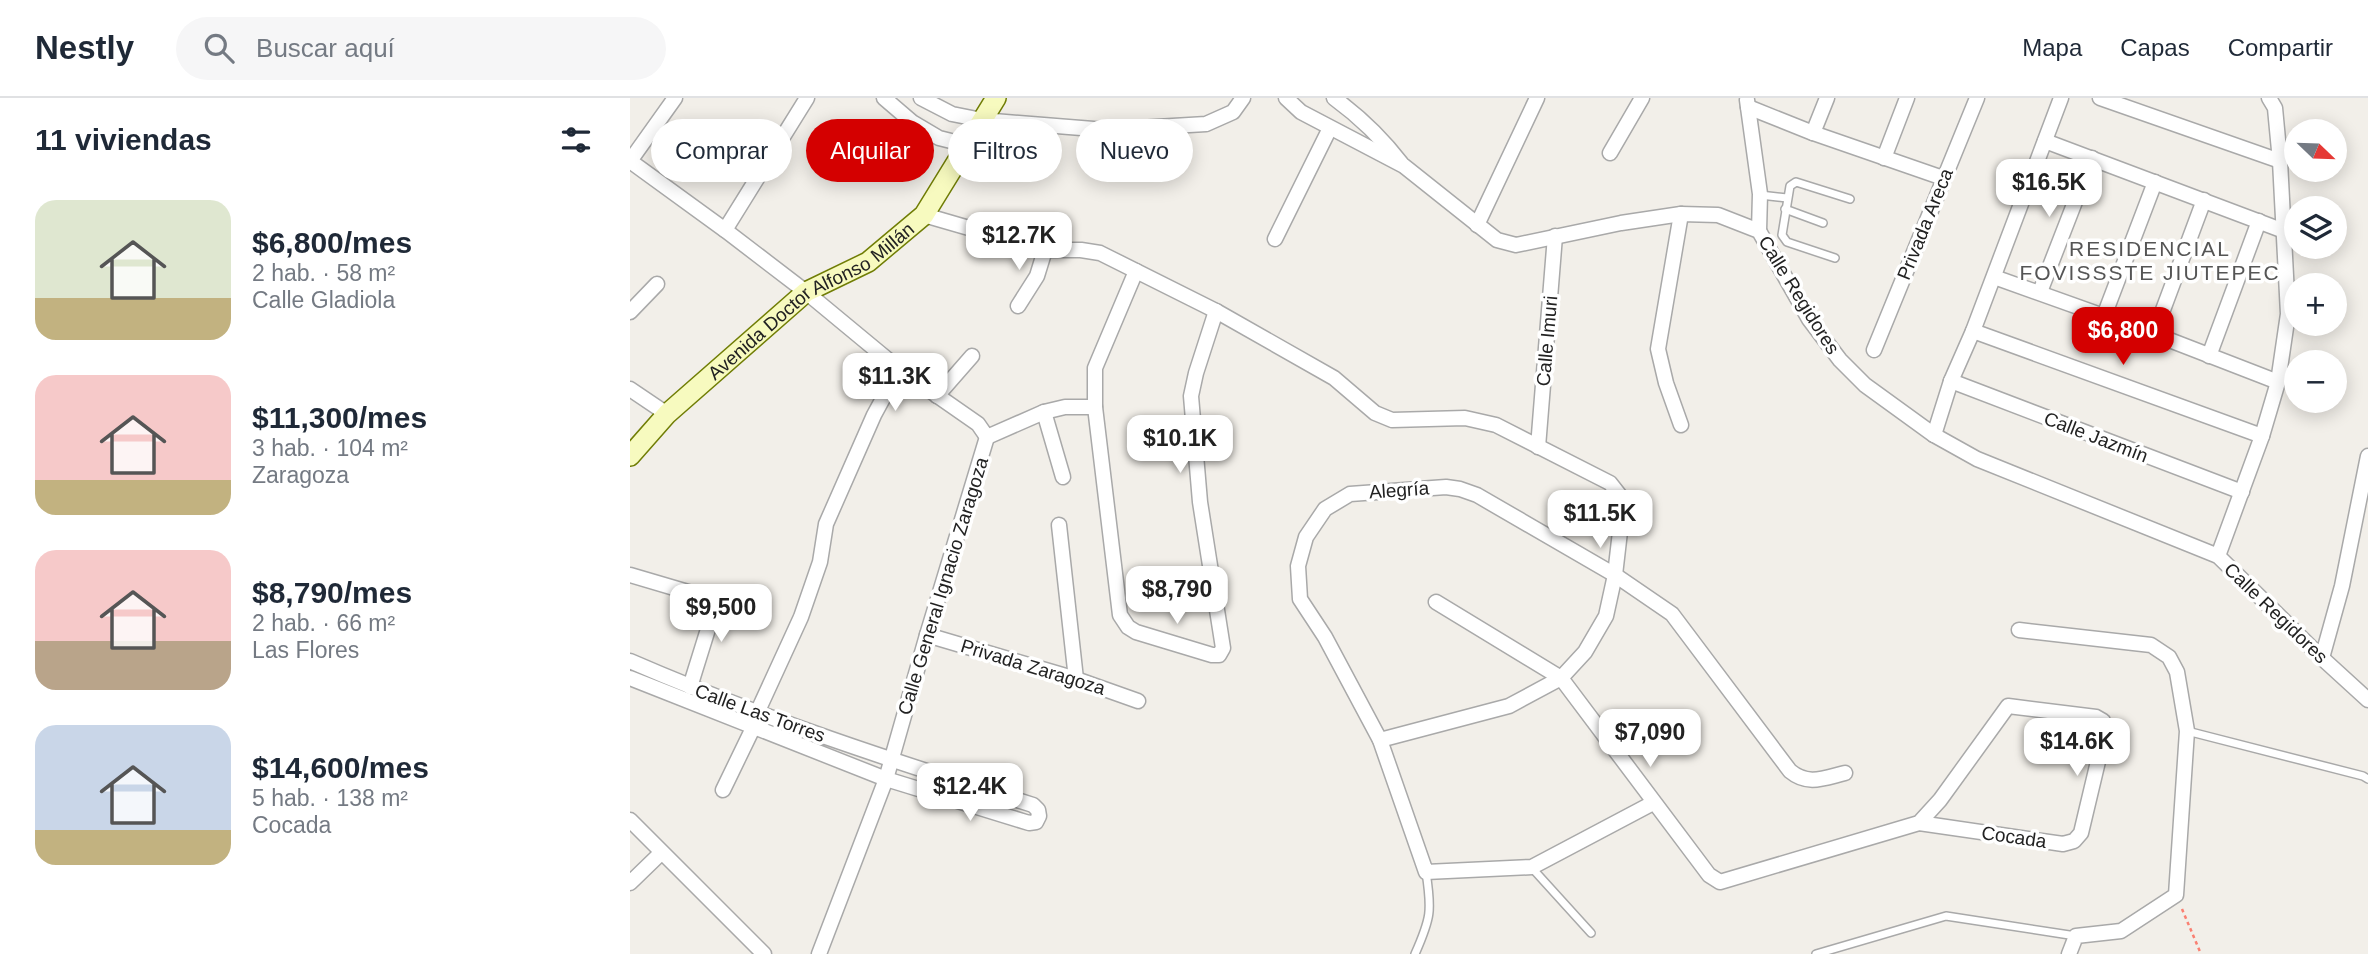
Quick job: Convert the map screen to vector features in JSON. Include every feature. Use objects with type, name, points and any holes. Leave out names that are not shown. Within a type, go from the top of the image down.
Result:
[{"type":"main road","name":"Avenida Doctor Alfonso Millán","points":[[983,119],[996,98]]},
{"type":"main road","name":"Avenida Doctor Alfonso Millán","points":[[630,456],[667,414],[806,292],[868,262],[924,215],[948,176]]},
{"type":"street","points":[[630,161],[675,98]]},
{"type":"street","points":[[725,230],[807,98]]},
{"type":"street","points":[[884,98],[912,122],[948,140]]},
{"type":"street","points":[[921,98],[952,114],[977,119]]},
{"type":"street","points":[[1062,126],[1106,130],[1206,124],[1233,112],[1243,98]]},
{"type":"street","name":"Calle Regidores","points":[[1287,98],[1301,112],[1404,166],[1497,240],[1516,245],[1681,214],[1718,215],[1759,231],[1810,319],[1840,360],[1865,386],[1934,435],[1977,459],[2218,556],[2368,700]]},
{"type":"street","name":"Calle Regidores","points":[[1334,98],[1357,115],[1385,142],[1404,166]]},
{"type":"street","points":[[1477,225],[1537,98]]},
{"type":"street","points":[[1610,152],[1642,98]]},
{"type":"street","points":[[1812,133],[1827,98]]},
{"type":"street","points":[[1884,158],[1907,98]]},
{"type":"street","name":"Privada Areca","points":[[1874,350],[1978,98]]},
{"type":"street","points":[[1934,435],[1951,381],[1973,331],[2061,98]]},
{"type":"street","points":[[2100,98],[2280,161]]},
{"type":"street","points":[[2045,141],[2284,231],[2275,108],[2269,98]]},
{"type":"street","points":[[1748,103],[1812,133],[1944,178]]},
{"type":"street","points":[[1748,103],[1760,194],[1759,231]]},
{"type":"street","points":[[1275,239],[1330,128]]},
{"type":"street","points":[[2040,292],[2092,158]]},
{"type":"street","name":"Calle General Ignacio Zaragoza","points":[[630,161],[806,292],[899,369],[978,424],[987,436],[892,761],[819,954]]},
{"type":"street","points":[[2104,316],[2155,182]]},
{"type":"street","points":[[2154,334],[2204,200]]},
{"type":"street","points":[[1681,214],[1658,349],[1666,383],[1681,425]]},
{"type":"street","points":[[924,215],[1045,250],[1100,253],[1216,311],[1334,378],[1375,413],[1392,420],[1465,418],[1496,425],[1610,483],[1620,497],[1621,523],[1615,575],[1606,616],[1585,652],[1561,678],[1509,706],[1380,740]]},
{"type":"street","points":[[2209,356],[2259,221]]},
{"type":"street","name":"Calle Imuri","points":[[1538,447],[1555,236]]},
{"type":"street","points":[[1018,306],[1037,276],[1045,250]]},
{"type":"street","points":[[2218,556],[2262,436],[2278,382],[2288,314],[2285,259]]},
{"type":"street","points":[[1136,271],[1095,368],[1095,407],[1120,615],[1128,627],[1136,632],[1212,655],[1219,655],[1223,648],[1200,502],[1191,396],[1216,311]]},
{"type":"street","points":[[1994,276],[2278,382]]},
{"type":"street","points":[[630,312],[657,284]]},
{"type":"street","points":[[1973,331],[2262,436]]},
{"type":"street","points":[[937,396],[972,356]]},
{"type":"street","points":[[723,790],[801,617],[820,562],[826,524],[874,415],[899,369]]},
{"type":"street","name":"Calle Jazmín","points":[[1951,381],[2242,492]]},
{"type":"street","points":[[630,389],[667,414]]},
{"type":"street","points":[[987,436],[1044,412],[1065,407],[1095,407]]},
{"type":"street","points":[[1044,412],[1063,477]]},
{"type":"street","points":[[2322,658],[2342,586],[2368,456]]},
{"type":"street","name":"Alegría","points":[[1426,872],[1380,740],[1325,637],[1300,599],[1298,566],[1306,537],[1325,509],[1350,494],[1446,487],[1477,495],[1615,575],[1672,614],[1790,771],[1800,779],[1809,780],[1845,773]]},
{"type":"street","points":[[1059,525],[1076,679]]},
{"type":"street","points":[[630,575],[698,595],[709,603],[713,613],[690,687]]},
{"type":"street","points":[[1436,602],[1561,678]]},
{"type":"street","points":[[2019,630],[2151,646],[2169,657],[2177,672],[2187,731],[2176,895],[2121,931],[2076,936],[2069,954]]},
{"type":"street","name":"Privada Zaragoza","points":[[927,635],[1076,679],[1138,701]]},
{"type":"street","name":"Calle Las Torres","points":[[630,661],[690,687],[755,720],[886,779],[1029,823],[1036,822],[1039,816],[1033,805],[755,720],[630,678]]},
{"type":"street","name":"Cocada","points":[[1561,678],[1709,875],[1720,882],[1919,824],[2063,844],[2074,841],[2081,833],[2105,732],[2103,721],[2008,706],[1940,800],[1919,824]]},
{"type":"street","points":[[1426,872],[1532,867],[1653,803]]},
{"type":"street","points":[[630,820],[764,954]]},
{"type":"street","points":[[630,883],[662,853]]},
{"type":"lane","points":[[1835,258],[1787,242],[1782,235],[1790,186],[1796,182],[1850,199]]},
{"type":"lane","points":[[1760,194],[1787,198]]},
{"type":"lane","points":[[1785,209],[1823,223]]},
{"type":"lane","points":[[2187,731],[2368,779]]},
{"type":"lane","points":[[1532,867],[1591,933]]},
{"type":"lane","name":"Alegría","points":[[1415,954],[1427,928],[1431,906],[1426,872]]},
{"type":"lane","points":[[1816,954],[1946,916],[2076,936]]},
{"type":"path","points":[[2176,895],[2201,954]]},
{"type":"district","name":"RESIDENCIAL FOVISSSTE JIUTEPEC","points":[[2150,260]]}]
